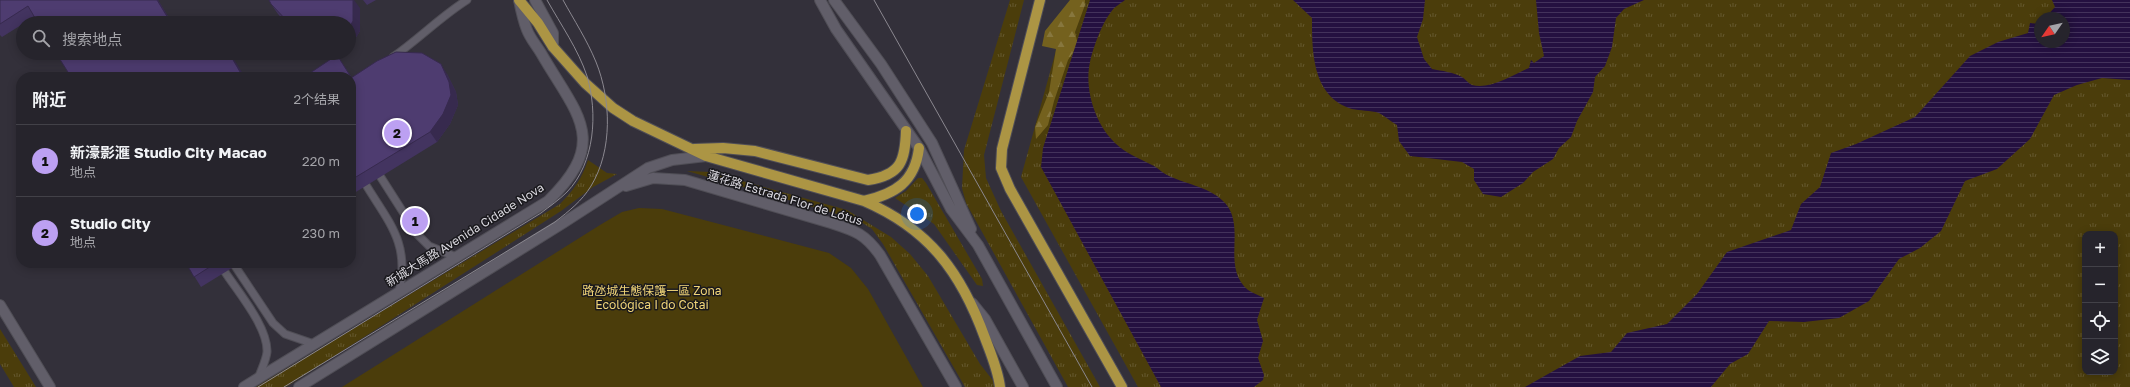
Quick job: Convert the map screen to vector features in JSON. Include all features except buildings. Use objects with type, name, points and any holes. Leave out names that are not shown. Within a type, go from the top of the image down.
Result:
[{"type":"main road","points":[[519,0],[538,23],[553,47],[574,71],[614,108],[633,121],[706,156],[864,200],[898,218],[924,238],[950,266],[970,300],[985,319],[1023,387]]},
{"type":"main road","name":"新城大馬路 Avenida Cidade Nova","points":[[244,387],[548,201],[569,179],[583,147],[583,130],[578,114],[527,30],[519,0]]},
{"type":"main road","points":[[535,0],[553,33],[553,47]]},
{"type":"main road","points":[[820,0],[836,29],[919,148],[952,209],[978,245]]},
{"type":"main road","points":[[834,0],[881,64],[932,143],[978,245],[1057,387]]},
{"type":"main road","points":[[1040,0],[1005,134],[1000,158],[1001,168],[1010,189],[1122,387]]},
{"type":"main road","points":[[691,150],[724,148],[755,151],[868,180],[887,176],[899,166],[905,150],[906,131]]},
{"type":"main road","points":[[864,200],[885,195],[900,186],[915,167],[919,148]]},
{"type":"main road","points":[[299,387],[599,200],[633,176],[661,162],[706,156]]},
{"type":"main road","name":"蓮花路 Estrada Flor de Lótus","points":[[599,200],[625,187],[653,178],[685,180],[860,233],[871,242],[880,255],[956,387]]},
{"type":"main road","points":[[970,300],[996,366],[1000,387]]},
{"type":"main road","points":[[0,305],[50,387]]},
{"type":"lane","points":[[386,62],[408,47],[448,12],[467,0]]},
{"type":"lane","points":[[380,176],[417,234],[429,246],[456,258]]},
{"type":"lane","points":[[366,185],[390,223],[399,243],[404,273],[399,292]]},
{"type":"lane","points":[[236,268],[264,311],[285,334],[314,344]]},
{"type":"lane","points":[[225,272],[260,327],[266,341],[267,352],[258,378]]},
{"type":"green space","points":[[1010,0],[1024,0],[984,155],[986,178],[1001,211],[1100,387],[1068,387],[966,203],[962,188],[964,150]]},
{"type":"green space","points":[[1070,0],[2130,0],[2130,387],[1138,387],[1021,177]]},
{"type":"green space","points":[[1070,0],[1085,0],[1085,5],[1075,32],[1078,45],[1068,60],[1054,101],[1048,125],[1036,139],[1035,127],[1049,92],[1056,49],[1042,46],[1045,31]]},
{"type":"green space","points":[[588,160],[607,173],[617,174],[593,187],[561,211],[286,387],[256,387],[560,204],[577,184]]},
{"type":"green space","points":[[687,171],[710,172],[847,210],[891,237],[910,254],[928,276],[980,364],[998,387],[965,387],[883,244],[872,229],[858,220]]},
{"type":"green space","points":[[918,178],[922,178],[926,183],[982,279],[983,286],[977,285],[934,224],[895,198],[906,191]]},
{"type":"green space","name":"路氹城生態保護一區 Zona Ecológica I do Cotai","points":[[639,208],[662,209],[829,253],[851,268],[868,289],[923,387],[342,387],[600,225],[622,212]]},
{"type":"green space","points":[[0,329],[36,387],[14,387],[0,364]]},
{"type":"shaded area","points":[[1090,0],[1125,0],[1114,9],[1104,22],[1090,62],[1090,94],[1093,106],[1102,126],[1115,143],[1124,150],[1154,166],[1167,175],[1206,190],[1220,198],[1232,214],[1235,236],[1234,259],[1240,281],[1248,290],[1264,298],[1257,320],[1263,341],[1258,358],[1264,375],[1263,380],[1254,387],[1161,387],[1041,167],[1043,148]]},
{"type":"shaded area","points":[[1293,0],[1425,0],[1423,19],[1417,37],[1424,59],[1432,69],[1455,74],[1462,77],[1472,85],[1479,86],[1494,84],[1509,78],[1529,68],[1531,60],[1534,63],[1544,56],[1539,33],[1536,0],[1644,0],[1624,9],[1616,18],[1612,47],[1605,66],[1595,77],[1593,92],[1577,121],[1571,137],[1559,148],[1553,159],[1533,172],[1523,183],[1501,197],[1483,194],[1474,180],[1474,169],[1462,162],[1410,156],[1399,141],[1397,125],[1379,113],[1352,109],[1339,103],[1329,94],[1322,84],[1314,58],[1312,18]]},
{"type":"shaded area","points":[[2052,0],[2130,0],[2130,80],[2102,78],[2077,85],[2054,95],[2030,139],[1997,169],[1965,181],[1941,231],[1920,248],[1899,259],[1869,301],[1839,318],[1804,322],[1769,321],[1748,354],[1730,364],[1711,387],[1525,387],[1580,356],[1611,352],[1627,333],[1667,324],[1697,294],[1727,252],[1791,230],[1801,204],[1820,187],[1831,153],[1856,144],[1915,117],[1970,56],[1998,42],[2028,33],[2030,23],[2034,23],[2034,48],[2070,48],[2070,12],[2050,12],[2055,7]]},
{"type":"tram line","points":[[258,387],[541,213],[564,195],[576,180],[589,152],[592,137],[593,121],[590,90],[587,76],[579,56],[547,0]]},
{"type":"tram line","points":[[284,387],[555,222],[575,206],[584,196],[598,172],[603,157],[606,141],[607,108],[605,92],[596,62],[585,38],[563,0]]},
{"type":"tram line","points":[[874,0],[1092,387]]},
{"type":"place","name":"Studio City","points":[[397,133]]},
{"type":"place","name":"新濠影滙 Studio City Macao","points":[[415,221]]}]
